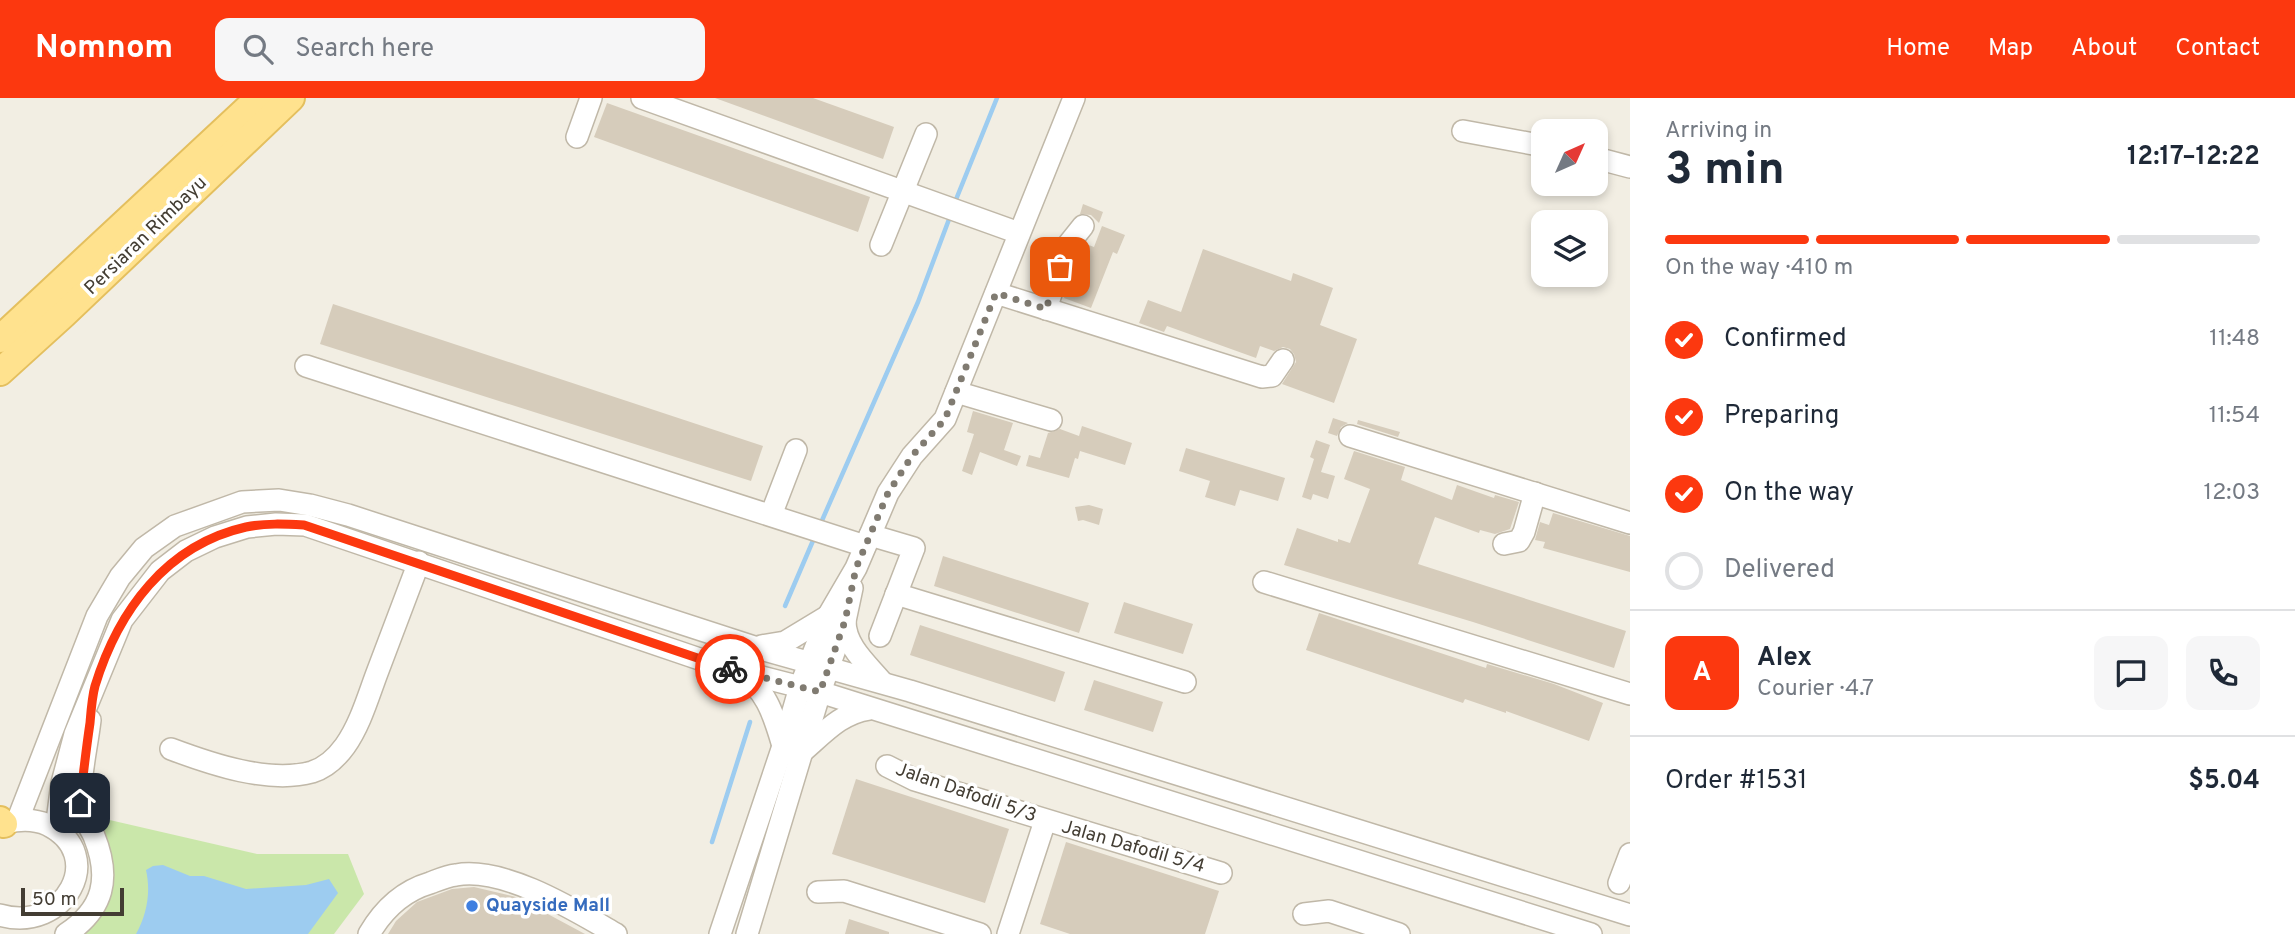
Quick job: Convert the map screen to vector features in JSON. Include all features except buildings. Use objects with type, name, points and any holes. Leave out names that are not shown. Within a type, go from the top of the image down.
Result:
[{"type":"main road","name":"Persiaran Rimbayu","points":[[0,340],[259,98]]},
{"type":"main road","name":"Persiaran Rimbayu","points":[[0,372],[291,98]]},
{"type":"main road","points":[[0,386],[64,314]]},
{"type":"street","points":[[577,137],[591,98]]},
{"type":"street","points":[[642,98],[1019,233]]},
{"type":"street","points":[[747,934],[793,748],[810,689],[836,619],[888,493],[912,456],[945,419],[1074,98]]},
{"type":"street","points":[[1463,131],[1531,144]]},
{"type":"street","points":[[881,245],[926,134]]},
{"type":"street","points":[[1608,161],[1630,167]]},
{"type":"street","points":[[1046,309],[1066,246],[1083,226]]},
{"type":"street","points":[[996,293],[1262,377],[1272,376],[1283,360]]},
{"type":"street","points":[[306,366],[818,531],[914,548],[880,636]]},
{"type":"street","points":[[956,392],[1051,419]]},
{"type":"street","points":[[1350,436],[1630,523]]},
{"type":"street","points":[[771,515],[796,450]]},
{"type":"street","points":[[1504,544],[1518,541],[1524,532],[1535,493]]},
{"type":"street","points":[[0,915],[21,928],[54,913],[72,894],[77,877],[76,859],[69,842],[57,829],[38,821],[6,822],[97,616],[120,577],[145,548],[175,526],[242,502],[279,500],[348,515],[754,647],[882,682],[1630,915]]},
{"type":"street","points":[[57,829],[62,783],[75,734],[122,620],[160,571],[186,551],[215,537],[247,527],[304,525],[723,667],[745,676],[768,702],[793,748]]},
{"type":"street","points":[[171,749],[211,764],[243,772],[311,772],[330,763],[345,746],[362,713],[419,562]]},
{"type":"street","points":[[1264,582],[1630,694]]},
{"type":"street","points":[[896,594],[1185,682]]},
{"type":"street","points":[[754,647],[785,642],[836,619]]},
{"type":"street","points":[[836,619],[850,644],[882,682]]},
{"type":"street","points":[[723,667],[810,689],[1579,932]]},
{"type":"street","points":[[65,934],[86,919],[94,907],[101,891],[104,873],[100,853],[80,803],[94,687]]},
{"type":"street","points":[[720,934],[793,748],[842,717],[869,709]]},
{"type":"street","name":"Jalan Dafodil 5/3","points":[[887,766],[915,780],[1045,821]]},
{"type":"street","points":[[1009,934],[1045,821]]},
{"type":"street","name":"Jalan Dafodil 5/4","points":[[1045,821],[1221,873]]},
{"type":"street","points":[[1619,883],[1630,854]]},
{"type":"street","points":[[369,934],[391,904],[419,886],[457,874],[488,876],[547,894],[616,934]]},
{"type":"street","points":[[818,892],[844,891],[981,934]]},
{"type":"street","points":[[1304,914],[1329,911],[1399,934]]},
{"type":"green space","points":[[101,818],[257,854],[348,854],[364,894],[334,934],[83,934],[97,921],[111,894],[113,866]]},
{"type":"water","points":[[163,865],[190,876],[204,876],[246,889],[306,885],[329,879],[338,893],[308,934],[136,934],[147,903],[146,870]]},
{"type":"waterway","points":[[955,202],[997,98]]},
{"type":"waterway","points":[[820,525],[918,302],[951,214]]},
{"type":"waterway","points":[[785,606],[815,536]]},
{"type":"waterway","points":[[712,842],[750,722]]},
{"type":"way so far","points":[[730,669],[820,692],[845,621],[856,568],[888,493],[912,456],[945,419],[996,293],[1046,309],[1060,267]]},
{"type":"place","name":"Quayside Mall","points":[[472,906]]},
{"type":"route","points":[[80,803],[94,687],[122,620],[160,571],[186,551],[215,537],[247,527],[304,525],[730,669]]}]
